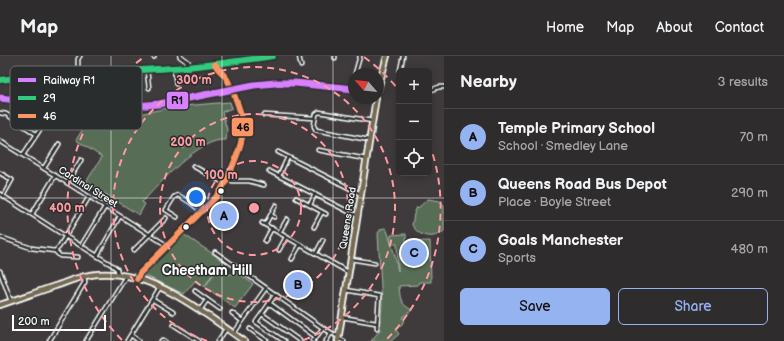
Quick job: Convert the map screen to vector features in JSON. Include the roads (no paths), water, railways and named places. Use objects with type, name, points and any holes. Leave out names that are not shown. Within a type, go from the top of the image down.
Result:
[{"type":"highway","points":[[383,68],[387,56]]},
{"type":"highway","name":"Queens Road","points":[[338,338],[375,104]]},
{"type":"highway","points":[[0,305],[84,276],[118,274],[137,278],[160,287],[181,298],[244,341]]},
{"type":"street","points":[[79,66],[78,59],[80,56]]},
{"type":"street","points":[[180,56],[188,62],[189,66]]},
{"type":"street","points":[[142,70],[214,64],[273,56]]},
{"type":"street","points":[[299,56],[301,66]]},
{"type":"street","points":[[357,68],[360,56]]},
{"type":"street","points":[[400,68],[403,56]]},
{"type":"street","points":[[137,278],[140,273],[218,195],[239,147],[243,135],[242,119],[231,87],[224,74],[215,67],[214,64]]},
{"type":"street","points":[[174,68],[176,84]]},
{"type":"street","points":[[147,70],[149,88]]},
{"type":"street","points":[[0,80],[10,79]]},
{"type":"street","points":[[432,90],[444,87]]},
{"type":"street","points":[[370,140],[316,130],[314,126],[315,118],[316,114],[319,112],[373,122]]},
{"type":"street","points":[[0,113],[10,117]]},
{"type":"street","points":[[264,115],[315,118]]},
{"type":"street","points":[[30,130],[36,134]]},
{"type":"street","points":[[23,155],[39,130]]},
{"type":"street","name":"Cardinal Street","points":[[0,141],[168,246]]},
{"type":"street","points":[[44,168],[59,144]]},
{"type":"street","points":[[318,150],[367,160]]},
{"type":"street","points":[[278,152],[361,194]]},
{"type":"street","points":[[279,176],[288,157]]},
{"type":"street","points":[[67,183],[81,160]]},
{"type":"street","points":[[193,166],[224,183]]},
{"type":"street","points":[[269,170],[353,214],[358,215]]},
{"type":"street","points":[[0,172],[12,180],[1,195],[115,267],[118,274]]},
{"type":"street","points":[[32,214],[55,176]]},
{"type":"street","points":[[226,179],[232,181],[249,181],[264,185]]},
{"type":"street","points":[[310,205],[316,194]]},
{"type":"street","points":[[177,217],[166,210],[174,196],[178,195],[202,212]]},
{"type":"street","points":[[55,250],[59,247],[88,197]]},
{"type":"street","points":[[296,198],[326,214]]},
{"type":"street","points":[[276,205],[264,224],[349,272]]},
{"type":"street","points":[[82,246],[105,207]]},
{"type":"street","points":[[314,227],[322,212]]},
{"type":"street","points":[[97,256],[120,216]]},
{"type":"street","points":[[134,250],[166,218]]},
{"type":"street","points":[[279,233],[287,219]]},
{"type":"street","points":[[265,241],[272,228]]},
{"type":"street","points":[[0,237],[31,248],[55,250],[60,256],[78,257]]},
{"type":"street","points":[[279,250],[286,237]]},
{"type":"street","points":[[316,253],[323,240]]},
{"type":"street","points":[[292,259],[300,245]]},
{"type":"street","points":[[215,252],[323,328],[344,341]]},
{"type":"street","points":[[351,259],[375,263]]},
{"type":"street","points":[[0,272],[11,301]]},
{"type":"street","points":[[49,341],[85,281],[84,276]]},
{"type":"street","points":[[86,341],[127,276]]},
{"type":"street","points":[[127,341],[160,287]]},
{"type":"street","points":[[233,334],[266,288]]},
{"type":"street","points":[[346,290],[379,296],[376,323],[377,328]]},
{"type":"street","points":[[195,291],[220,309]]},
{"type":"street","points":[[276,294],[256,322],[284,341]]},
{"type":"street","points":[[153,300],[173,312]]},
{"type":"street","points":[[200,311],[207,300]]},
{"type":"street","points":[[269,304],[316,337]]},
{"type":"street","points":[[232,313],[242,321]]},
{"type":"street","points":[[262,314],[300,341]]},
{"type":"street","points":[[341,317],[376,323]]},
{"type":"street","points":[[174,325],[199,341]]},
{"type":"street","points":[[313,341],[323,328]]},
{"type":"street","points":[[218,341],[226,329]]},
{"type":"street","points":[[252,330],[262,340],[267,341]]},
{"type":"street","points":[[326,341],[331,333]]},
{"type":"street","points":[[131,335],[139,341]]},
{"type":"street","points":[[161,341],[165,341]]},
{"type":"rail line","name":"R1","points":[[142,105],[159,104],[254,85],[275,83],[295,83],[348,88]]},
{"type":"rail line","name":"R1","points":[[0,98],[10,99]]},
{"type":"place","name":"Temple Primary School","points":[[224,216]]},
{"type":"place","name":"Goals Manchester","points":[[414,253]]},
{"type":"place","name":"Queens Road Bus Depot","points":[[298,285]]},
{"type":"district","name":"Cheetham Hill","points":[[207,270]]}]
